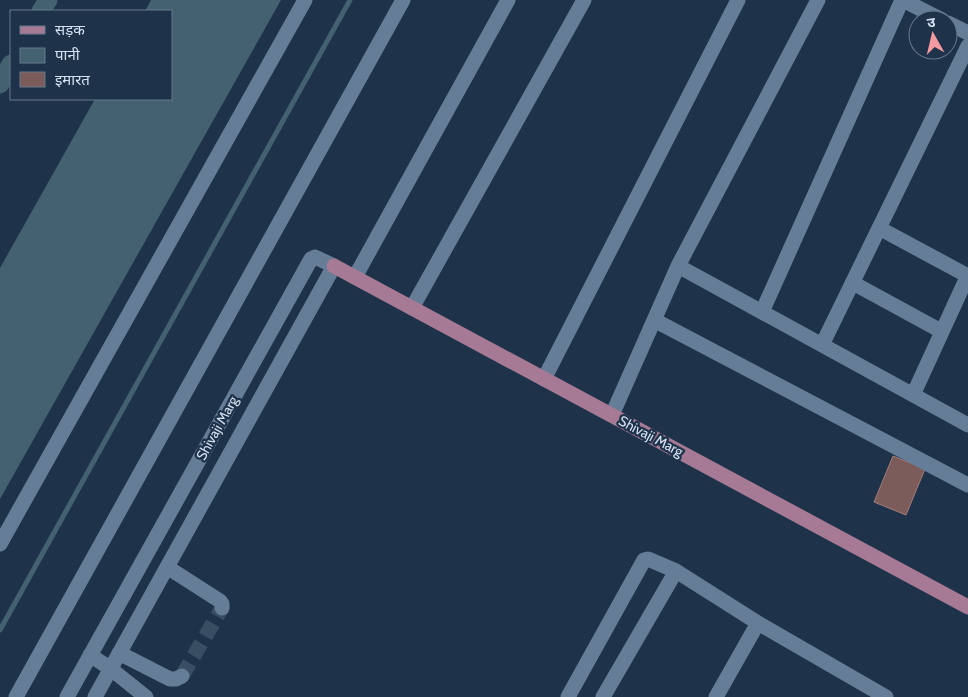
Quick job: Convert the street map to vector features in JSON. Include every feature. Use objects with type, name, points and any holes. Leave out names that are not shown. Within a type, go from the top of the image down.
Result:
[{"type":"main road","name":"Shivaji Marg","points":[[334,266],[968,607]]},
{"type":"street","points":[[0,544],[304,0]]},
{"type":"street","points":[[16,697],[403,0]]},
{"type":"street","points":[[356,278],[508,0]]},
{"type":"street","points":[[412,308],[584,0]]},
{"type":"street","points":[[544,379],[738,0]]},
{"type":"street","points":[[612,415],[678,266],[818,0]]},
{"type":"street","points":[[762,312],[903,0],[922,10]]},
{"type":"street","points":[[822,345],[968,46]]},
{"type":"street","points":[[879,228],[968,276],[913,395]]},
{"type":"street","name":"Shivaji Marg","points":[[67,697],[311,259],[315,257],[334,266],[95,697]]},
{"type":"street","points":[[678,266],[968,425]]},
{"type":"street","points":[[853,283],[941,331]]},
{"type":"street","points":[[654,320],[968,485]]},
{"type":"street","points":[[568,697],[644,560],[648,559],[676,571],[758,623],[886,697]]},
{"type":"street","points":[[167,567],[220,600],[222,608]]},
{"type":"street","points":[[603,697],[676,571]]},
{"type":"street","points":[[110,619],[132,629]]},
{"type":"street","points":[[716,697],[758,623]]},
{"type":"street","points":[[119,653],[170,678],[176,679],[182,676]]},
{"type":"street","points":[[90,655],[146,697]]},
{"type":"water","points":[[151,0],[281,0],[0,499],[0,268],[94,100],[172,100],[172,10],[146,10]]},
{"type":"building","points":[[893,456],[925,469],[906,515],[874,502]]},
{"type":"waterway","points":[[42,10],[48,0]]},
{"type":"waterway","points":[[0,630],[350,0]]},
{"type":"waterway","points":[[0,84],[10,66]]},
{"type":"tunnel","points":[[182,676],[222,608]]}]
